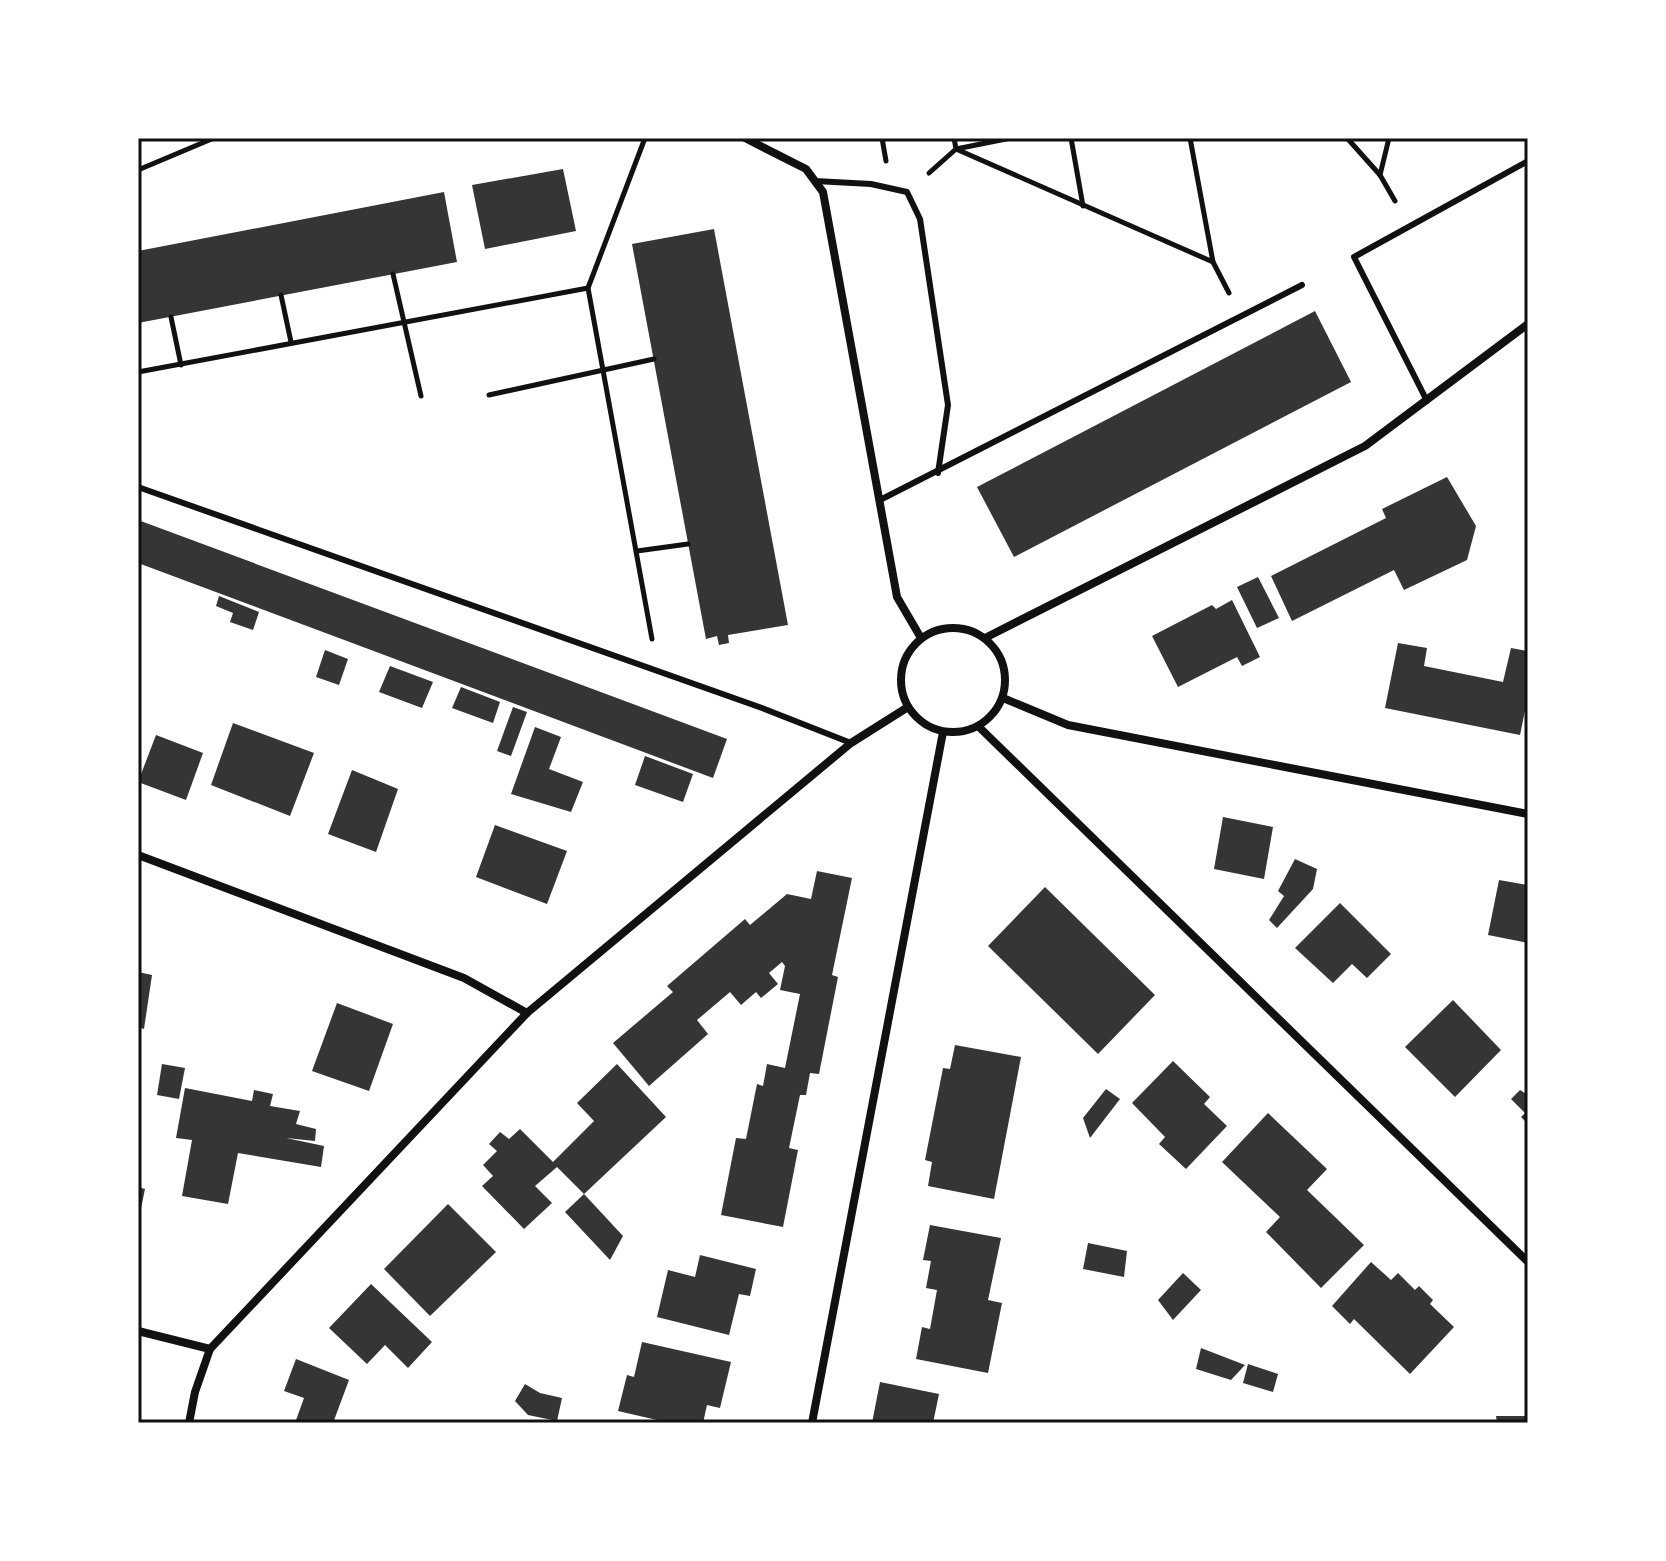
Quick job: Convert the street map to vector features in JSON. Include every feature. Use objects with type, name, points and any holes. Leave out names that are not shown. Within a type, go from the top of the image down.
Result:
[{"type":"street","points":[[745,138],[806,169],[823,192],[897,597],[921,638]]},
{"type":"street","points":[[985,638],[1365,446],[1528,324]]},
{"type":"street","points":[[942,628],[965,628],[985,638],[1004,665],[1003,698],[993,715],[967,731],[943,732],[923,723],[908,707],[901,689],[901,669],[908,652],[921,638],[942,628]]},
{"type":"street","points":[[1003,698],[1068,725],[1528,814]]},
{"type":"street","points":[[189,1423],[195,1392],[210,1349],[527,1013],[851,743],[908,707]]},
{"type":"street","points":[[978,726],[1528,1262]]},
{"type":"street","points":[[812,1423],[943,732]]},
{"type":"street","points":[[138,855],[464,978],[527,1013]]},
{"type":"street","points":[[138,1331],[210,1349]]},
{"type":"lane","points":[[1427,401],[1354,257],[1528,161]]},
{"type":"lane","points":[[815,181],[871,184],[907,192],[920,219],[948,405],[938,473]]},
{"type":"lane","points":[[880,500],[1302,285]]},
{"type":"lane","points":[[138,487],[762,708],[851,743]]},
{"type":"path","points":[[138,170],[214,138]]},
{"type":"path","points":[[645,138],[588,288],[658,672]]},
{"type":"path","points":[[954,138],[956,149]]},
{"type":"path","points":[[907,192],[956,149],[1011,138]]},
{"type":"path","points":[[1071,138],[1083,207]]},
{"type":"path","points":[[956,149],[1213,262],[1190,138]]},
{"type":"path","points":[[1347,138],[1380,175],[1389,138]]},
{"type":"path","points":[[393,274],[421,396]]},
{"type":"path","points":[[138,372],[588,288]]},
{"type":"path","points":[[281,295],[291,342]]},
{"type":"path","points":[[171,317],[181,365]]},
{"type":"path","points":[[489,395],[654,359]]},
{"type":"path","points":[[637,551],[688,544]]},
{"type":"building","points":[[563,169],[576,231],[485,249],[472,185]]},
{"type":"building","points":[[444,192],[457,262],[138,323],[138,251]]},
{"type":"building","points":[[714,229],[788,625],[728,635],[729,643],[719,645],[717,636],[706,639],[632,244]]},
{"type":"building","points":[[1315,311],[1351,382],[1014,557],[977,487]]},
{"type":"building","points":[[1447,477],[1476,526],[1467,560],[1404,590],[1394,570],[1292,621],[1271,576],[1386,518],[1382,509]]},
{"type":"building","points":[[138,520],[727,739],[713,778],[138,563]]},
{"type":"building","points":[[1258,577],[1279,618],[1257,628],[1237,587]]},
{"type":"building","points":[[219,596],[259,612],[253,630],[230,622],[233,613],[216,606]]},
{"type":"building","points":[[1232,600],[1260,657],[1242,666],[1237,657],[1178,687],[1152,636],[1212,605],[1216,609]]},
{"type":"building","points":[[1398,643],[1427,648],[1424,666],[1503,682],[1511,648],[1528,651],[1528,696],[1520,735],[1385,708]]},
{"type":"building","points":[[325,650],[348,659],[339,685],[316,677]]},
{"type":"building","points":[[390,666],[433,682],[422,708],[379,692]]},
{"type":"building","points":[[461,687],[500,702],[493,723],[452,708]]},
{"type":"building","points":[[513,707],[527,712],[511,756],[497,751]]},
{"type":"building","points":[[233,723],[314,753],[290,816],[211,785]]},
{"type":"building","points":[[535,727],[561,737],[549,769],[583,782],[571,812],[511,794]]},
{"type":"building","points":[[156,735],[203,753],[186,800],[138,782]]},
{"type":"building","points":[[645,756],[693,774],[683,802],[635,785]]},
{"type":"building","points":[[352,770],[398,789],[376,852],[328,834]]},
{"type":"building","points":[[1223,817],[1273,827],[1264,879],[1214,869]]},
{"type":"building","points":[[495,825],[567,851],[547,904],[476,877]]},
{"type":"building","points":[[1295,859],[1317,869],[1313,889],[1277,928],[1269,920],[1284,896],[1278,891]]},
{"type":"building","points":[[817,871],[852,878],[832,975],[838,977],[819,1074],[810,1073],[806,1095],[800,1095],[789,1148],[798,1150],[783,1227],[721,1215],[736,1138],[746,1139],[757,1084],[763,1086],[767,1064],[785,1068],[800,994],[780,990],[785,966],[782,962],[769,973],[778,984],[761,998],[756,992],[741,1005],[730,992],[697,1020],[708,1034],[649,1086],[613,1043],[673,992],[667,986],[745,919],[750,925],[787,894],[811,899]]},
{"type":"building","points":[[1499,880],[1528,885],[1528,943],[1488,935]]},
{"type":"building","points":[[1045,887],[1155,995],[1098,1054],[988,946]]},
{"type":"building","points":[[1340,903],[1391,954],[1367,978],[1352,964],[1333,983],[1295,948]]},
{"type":"building","points":[[138,972],[152,975],[144,1029],[138,1027]]},
{"type":"building","points":[[1453,1000],[1501,1050],[1455,1097],[1405,1047]]},
{"type":"building","points":[[337,1003],[393,1024],[369,1091],[312,1071]]},
{"type":"building","points":[[955,1045],[1021,1057],[994,1199],[928,1186],[932,1162],[925,1160],[943,1068],[950,1069]]},
{"type":"building","points":[[1173,1061],[1210,1097],[1204,1104],[1227,1126],[1186,1169],[1159,1144],[1165,1137],[1132,1103]]},
{"type":"building","points":[[162,1064],[185,1068],[179,1099],[157,1095]]},
{"type":"building","points":[[617,1064],[666,1117],[584,1194],[557,1167],[535,1186],[552,1203],[524,1229],[482,1186],[493,1176],[483,1165],[497,1151],[489,1144],[500,1132],[509,1139],[520,1129],[553,1162],[594,1121],[577,1103]]},
{"type":"building","points":[[185,1088],[252,1101],[254,1090],[273,1094],[270,1106],[300,1111],[296,1124],[316,1129],[315,1141],[286,1138],[324,1146],[321,1167],[238,1153],[228,1204],[182,1196],[192,1140],[176,1138]]},
{"type":"building","points":[[1106,1089],[1120,1099],[1090,1138],[1083,1118]]},
{"type":"building","points":[[1520,1090],[1528,1095],[1528,1124],[1521,1117],[1525,1113],[1511,1099]]},
{"type":"building","points":[[1268,1113],[1327,1169],[1307,1190],[1364,1245],[1321,1288],[1266,1232],[1280,1217],[1222,1162]]},
{"type":"building","points":[[138,1187],[145,1189],[139,1218],[138,1217]]},
{"type":"building","points":[[584,1194],[623,1236],[610,1260],[565,1212]]},
{"type":"building","points":[[448,1204],[496,1252],[430,1316],[384,1269]]},
{"type":"building","points":[[930,1225],[1001,1238],[988,1300],[1002,1303],[988,1373],[916,1359],[922,1327],[930,1329],[937,1290],[926,1288],[931,1261],[923,1260]]},
{"type":"building","points":[[1088,1243],[1127,1251],[1124,1277],[1083,1269]]},
{"type":"building","points":[[700,1255],[756,1269],[750,1296],[739,1294],[729,1335],[657,1317],[668,1270],[695,1277]]},
{"type":"building","points":[[1371,1262],[1391,1280],[1398,1273],[1415,1290],[1419,1286],[1433,1300],[1430,1304],[1454,1327],[1410,1374],[1354,1319],[1350,1324],[1332,1306]]},
{"type":"building","points":[[1183,1273],[1201,1290],[1173,1320],[1158,1300]]},
{"type":"building","points":[[371,1284],[432,1342],[408,1368],[385,1345],[367,1364],[329,1328]]},
{"type":"building","points":[[642,1342],[731,1362],[720,1408],[707,1405],[703,1423],[670,1423],[618,1411],[627,1375],[634,1377]]},
{"type":"building","points":[[1201,1348],[1245,1365],[1231,1380],[1196,1369]]},
{"type":"building","points":[[296,1359],[349,1380],[333,1423],[295,1423],[304,1398],[284,1391]]},
{"type":"building","points":[[1248,1364],[1278,1374],[1273,1392],[1243,1383]]},
{"type":"building","points":[[880,1382],[939,1394],[933,1423],[872,1423]]},
{"type":"building","points":[[525,1384],[540,1393],[562,1398],[557,1421],[528,1415],[515,1401]]},
{"type":"building","points":[[1496,1416],[1528,1416],[1528,1423],[1497,1423]]}]
